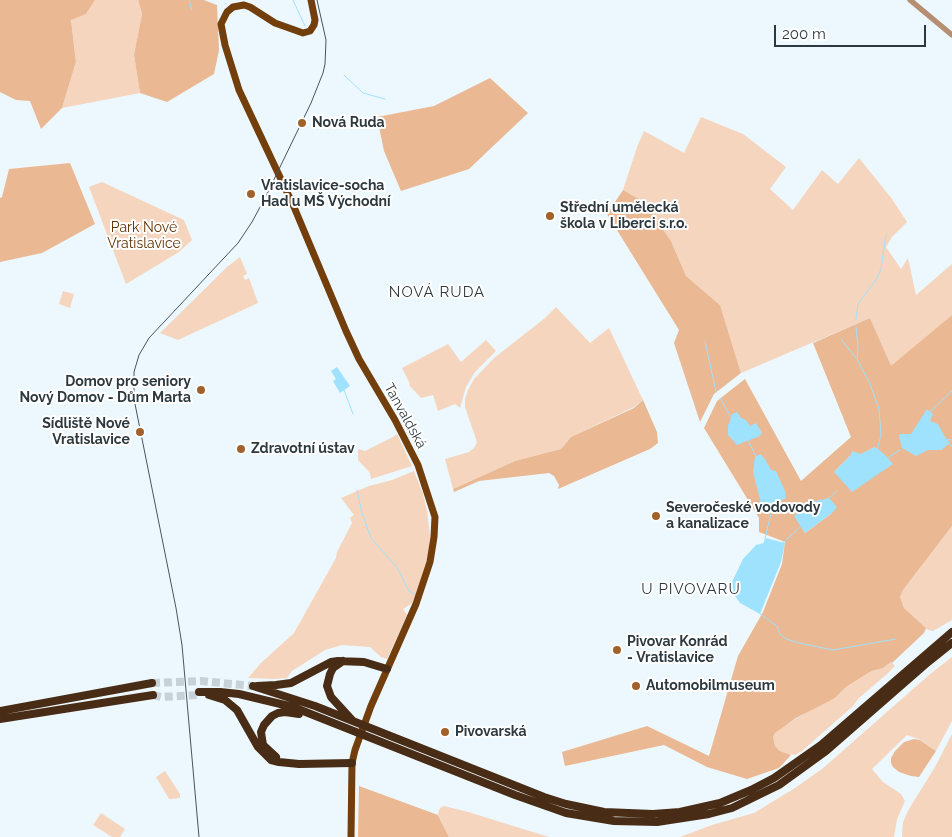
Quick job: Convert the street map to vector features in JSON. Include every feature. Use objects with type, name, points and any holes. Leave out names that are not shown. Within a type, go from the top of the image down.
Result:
[{"type":"highway","points":[[387,669],[364,662],[331,662],[291,683],[253,686],[302,701],[544,797],[588,809],[627,814],[653,814],[680,812],[720,803],[752,790],[794,765],[821,745],[952,632]]},
{"type":"highway","points":[[352,763],[275,761],[264,755],[237,710],[232,705],[217,697],[199,694],[220,692],[273,701],[347,728],[515,795],[566,812],[589,817],[640,823],[681,820],[732,808],[779,785],[826,751],[952,643]]},
{"type":"highway","points":[[343,661],[333,668],[328,679],[328,689],[338,706],[353,721]]},
{"type":"highway","points":[[0,710],[152,684]]},
{"type":"highway","points":[[0,719],[153,695]]},
{"type":"highway","points":[[285,762],[267,750],[262,739],[261,732],[264,725],[272,716],[291,712],[347,728]]},
{"type":"main road","name":"Tanvaldská","points":[[311,0],[315,20],[314,25],[308,32],[298,32],[286,28],[244,5],[233,7],[222,20],[225,45],[238,90],[294,207],[346,331],[418,465],[435,517],[430,562],[416,604],[360,735],[352,763],[351,837]]},
{"type":"street","points":[[910,0],[952,36]]},
{"type":"green space","points":[[95,0],[138,0],[142,14],[134,55],[140,93],[62,108],[76,62],[71,19],[86,14]]},
{"type":"green space","points":[[701,117],[743,134],[786,167],[770,189],[793,210],[822,170],[838,184],[859,158],[892,199],[907,222],[892,237],[886,247],[901,269],[908,258],[916,295],[952,264],[952,315],[891,367],[870,318],[741,373],[720,305],[686,276],[671,241],[644,202],[623,190],[644,131],[684,153]]},
{"type":"green space","name":"Park Nové Vratislavice","points":[[102,182],[184,220],[192,240],[179,252],[126,284],[89,187]]},
{"type":"green space","points":[[240,257],[247,274],[243,276],[245,280],[249,278],[258,303],[178,340],[160,333],[227,267]]},
{"type":"green space","points":[[63,291],[74,294],[70,308],[59,304]]},
{"type":"green space","points":[[556,307],[590,343],[609,328],[643,400],[634,407],[571,437],[561,449],[515,461],[453,489],[445,459],[469,452],[477,442],[465,407],[465,399],[474,379],[494,358],[545,318]]},
{"type":"green space","points":[[486,340],[496,351],[475,372],[466,387],[460,408],[455,404],[438,411],[433,395],[421,398],[409,385],[402,368],[448,344],[461,362]]},
{"type":"green space","points":[[397,434],[412,466],[371,479],[370,473],[358,460],[358,449],[365,451]]},
{"type":"green space","points":[[414,471],[427,511],[430,536],[429,550],[416,597],[411,604],[403,609],[407,615],[387,659],[381,657],[370,647],[342,645],[325,650],[292,671],[287,678],[248,678],[261,663],[294,633],[336,558],[337,552],[352,523],[350,518],[354,515],[341,498],[369,486],[392,480]]},
{"type":"green space","points":[[952,526],[952,620],[933,631],[928,630],[904,608],[900,597],[903,590]]},
{"type":"green space","points":[[952,657],[952,721],[936,751],[921,740],[907,735],[872,769],[883,782],[901,794],[905,801],[897,819],[894,837],[680,837],[712,825],[754,813],[795,788],[822,769]]},
{"type":"green space","points":[[891,662],[895,666],[802,751],[795,755],[788,754],[780,751],[775,746],[773,737],[781,728],[817,706],[835,698],[846,687],[865,675],[883,668]]},
{"type":"green space","points":[[952,734],[952,837],[902,837],[903,822],[909,809],[935,767]]},
{"type":"green space","points":[[165,771],[180,794],[180,798],[169,799],[156,777]]},
{"type":"green space","points":[[444,806],[549,837],[449,837],[438,814],[440,808]]},
{"type":"green space","points":[[101,813],[125,829],[120,837],[112,837],[93,825]]},
{"type":"shaded area","points":[[0,0],[95,0],[86,14],[71,20],[76,62],[62,108],[41,129],[30,101],[16,100],[0,92]]},
{"type":"shaded area","points":[[138,0],[204,0],[217,5],[219,50],[214,74],[167,102],[140,93],[134,55],[142,14]]},
{"type":"shaded area","points":[[490,78],[528,113],[469,169],[401,191],[384,151],[377,117],[434,106]]},
{"type":"shaded area","points":[[70,163],[95,224],[42,253],[0,262],[0,198],[2,197],[9,169]]},
{"type":"shaded area","points":[[623,190],[644,202],[671,241],[686,276],[720,305],[741,373],[714,394],[700,422],[674,343],[679,330],[607,214]]},
{"type":"shaded area","points":[[952,315],[952,526],[903,590],[900,597],[904,608],[926,628],[924,633],[892,663],[865,675],[846,687],[835,698],[796,718],[775,733],[773,737],[775,746],[780,751],[791,755],[779,768],[747,779],[707,767],[664,745],[565,766],[562,752],[647,726],[709,756],[738,656],[763,612],[782,564],[785,542],[759,532],[759,518],[704,428],[717,401],[745,379],[801,481],[851,437],[813,343],[870,318],[891,366]],"holes":[[[927,410],[930,421],[941,450],[928,450],[900,434],[911,435]],[[875,447],[834,472],[850,456],[861,454]],[[820,501],[832,513],[805,533],[795,516],[812,502]]]},
{"type":"shaded area","points":[[643,400],[657,432],[658,443],[650,449],[558,489],[559,485],[554,476],[549,473],[479,481],[454,492],[453,489],[515,461],[561,449],[571,437],[634,408]]},
{"type":"shaded area","points":[[914,739],[920,740],[936,751],[919,777],[899,772],[891,763],[891,758],[895,751],[904,742]]},
{"type":"shaded area","points":[[359,786],[438,815],[449,837],[358,837]]},
{"type":"water","points":[[337,367],[350,386],[340,393],[333,381],[336,379],[331,371]]},
{"type":"water","points":[[927,409],[933,414],[930,421],[938,424],[949,444],[941,450],[928,450],[916,456],[902,448],[899,436],[900,434],[911,434]]},
{"type":"water","points":[[737,412],[750,426],[756,423],[762,433],[760,436],[737,445],[728,435],[728,426],[732,414]]},
{"type":"water","points":[[875,447],[893,464],[852,492],[834,472],[850,456],[852,451],[861,454]]},
{"type":"water","points":[[760,454],[771,470],[776,471],[786,498],[763,511],[753,472],[755,457]]},
{"type":"water","points":[[829,498],[837,507],[832,513],[805,533],[794,516],[812,502]]},
{"type":"water","points":[[766,538],[785,543],[781,562],[760,614],[740,603],[735,596],[731,584],[743,559],[756,545],[764,543]]},
{"type":"waterway","points":[[189,0],[192,10]]},
{"type":"waterway","points":[[293,0],[305,26]]},
{"type":"waterway","points":[[344,75],[363,93],[385,99]]},
{"type":"waterway","points":[[856,319],[858,304],[877,278],[881,269],[886,234]]},
{"type":"waterway","points":[[856,327],[857,359],[870,384],[879,409],[881,435],[877,451]]},
{"type":"waterway","points":[[841,339],[856,358]]},
{"type":"waterway","points":[[705,341],[716,392]]},
{"type":"waterway","points":[[344,390],[353,414]]},
{"type":"waterway","points":[[929,413],[952,391]]},
{"type":"waterway","points":[[720,398],[731,417]]},
{"type":"waterway","points":[[945,439],[952,440]]},
{"type":"waterway","points":[[748,440],[756,457]]},
{"type":"waterway","points":[[947,440],[952,447]]},
{"type":"waterway","points":[[886,459],[900,450]]},
{"type":"waterway","points":[[357,490],[362,513],[371,538],[398,569],[409,591],[416,595]]},
{"type":"waterway","points":[[828,499],[837,491]]},
{"type":"waterway","points":[[764,543],[773,505]]},
{"type":"waterway","points":[[783,543],[802,525]]},
{"type":"waterway","points":[[760,614],[777,626],[780,634],[786,639],[833,650],[896,639]]},
{"type":"tunnel","points":[[152,683],[201,681],[253,686]]},
{"type":"tunnel","points":[[153,695],[161,697],[199,695]]},
{"type":"tram line","points":[[199,837],[182,645],[134,399],[134,372],[139,355],[149,338],[238,243],[266,196],[311,103],[323,73],[326,40],[317,0]]},
{"type":"place","name":"Nová Ruda","points":[[302,123]]},
{"type":"place","name":"Vratislavice-socha Had u MŠ Východní","points":[[251,194]]},
{"type":"place","name":"Střední umělecká škola v Liberci s.r.o.","points":[[550,216]]},
{"type":"place","name":"Domov pro seniory Nový Domov - Dům Marta","points":[[201,390]]},
{"type":"place","name":"Sídliště Nové Vratislavice","points":[[140,432]]},
{"type":"place","name":"Zdravotní ústav","points":[[241,449]]},
{"type":"place","name":"Severočeské vodovody a kanalizace","points":[[656,516]]},
{"type":"place","name":"Pivovar Konrád - Vratislavice","points":[[617,650]]},
{"type":"place","name":"Automobilmuseum","points":[[636,686]]},
{"type":"place","name":"Pivovarská","points":[[445,732]]},
{"type":"district","name":"NOVÁ RUDA","points":[[437,292]]},
{"type":"district","name":"U PIVOVARU","points":[[691,589]]}]
